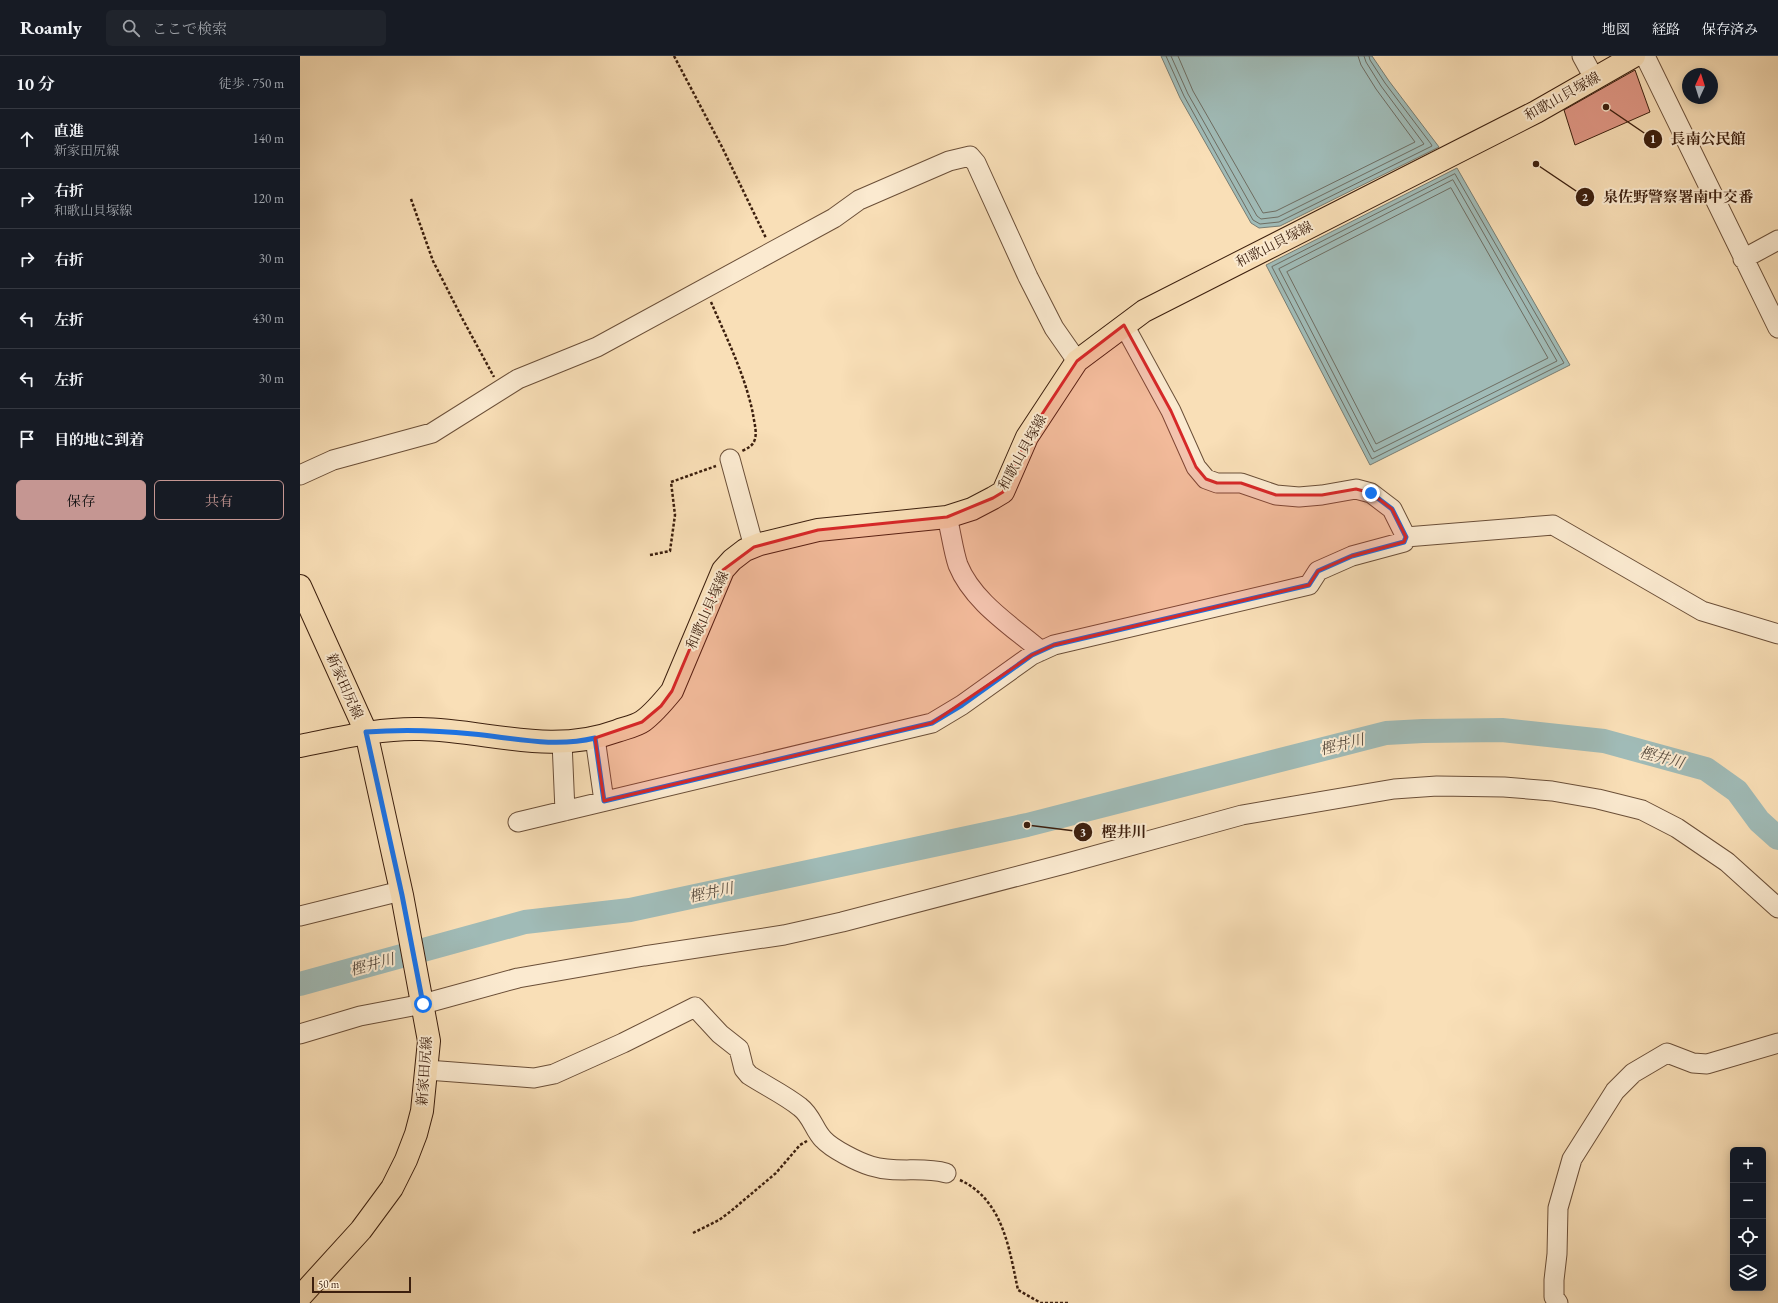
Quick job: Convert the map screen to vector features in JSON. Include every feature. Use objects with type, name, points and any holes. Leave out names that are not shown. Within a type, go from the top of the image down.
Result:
[{"type":"main road","name":"和歌山貝塚線","points":[[300,746],[366,732],[420,729],[474,734],[526,742],[562,742],[595,738],[642,722],[661,706],[672,691],[724,570],[732,560],[760,544],[818,530],[947,517],[972,509],[1003,492],[1028,437],[1077,361],[1144,311],[1463,150],[1536,112],[1634,56]]},
{"type":"main road","name":"新家田尻線","points":[[300,586],[366,732],[402,893],[429,1041],[422,1111],[416,1134],[406,1160],[392,1188],[361,1230],[300,1297]]},
{"type":"street","points":[[1582,56],[1594,78]]},
{"type":"street","points":[[1644,56],[1778,328]]},
{"type":"street","points":[[300,475],[333,460],[432,434],[518,379],[597,347],[834,218],[859,200],[949,161],[970,156],[976,163],[1028,277],[1054,328],[1077,361]]},
{"type":"street","points":[[1743,259],[1778,240]]},
{"type":"street","points":[[1124,325],[1171,411],[1196,467],[1206,479],[1217,483],[1241,483],[1276,495],[1307,496],[1356,489],[1371,493],[1392,509],[1406,537]]},
{"type":"street","points":[[730,459],[754,547]]},
{"type":"street","points":[[947,517],[958,565],[969,584],[982,601],[1041,651]]},
{"type":"street","points":[[1406,537],[1553,525],[1702,611],[1778,634]]},
{"type":"street","points":[[518,822],[932,723],[962,705],[1032,655],[1041,651],[1079,638],[1309,585],[1318,571],[1352,556],[1404,542],[1406,537]]},
{"type":"street","points":[[595,738],[604,801]]},
{"type":"street","points":[[562,742],[566,811]]},
{"type":"street","points":[[300,1034],[360,1016],[518,978],[644,956],[784,935],[842,922],[1046,869],[1242,815],[1394,789],[1437,786],[1504,787],[1598,798],[1642,810],[1677,828],[1727,862],[1778,908]]},
{"type":"street","points":[[300,916],[402,893]]},
{"type":"street","points":[[427,1070],[534,1078],[554,1074],[623,1043],[695,1007],[720,1034],[740,1049],[744,1069],[748,1076],[801,1108],[812,1120],[823,1139],[852,1158],[872,1166],[896,1170],[933,1169],[946,1173]]},
{"type":"street","points":[[1558,1303],[1554,1297],[1558,1208],[1572,1159],[1615,1091],[1633,1073],[1667,1053],[1693,1063],[1707,1064],[1778,1043]]},
{"type":"path","points":[[674,56],[722,147],[772,252]]},
{"type":"path","points":[[411,199],[433,261],[501,390]]},
{"type":"path","points":[[650,555],[670,551],[675,515],[671,482],[726,462],[751,446],[755,439],[756,431],[748,392],[705,287]]},
{"type":"path","points":[[693,1233],[720,1220],[776,1173],[800,1145],[819,1133]]},
{"type":"path","points":[[946,1173],[966,1182],[984,1197],[994,1209],[1003,1226],[1008,1242],[1018,1290],[1041,1303],[1068,1303]]},
{"type":"highlighted area","points":[[1124,325],[1171,411],[1196,467],[1206,479],[1217,483],[1241,483],[1276,495],[1322,495],[1356,489],[1371,493],[1392,509],[1406,537],[1404,542],[1352,556],[1318,571],[1309,585],[1054,645],[1032,655],[932,723],[604,801],[595,738],[642,722],[661,706],[672,691],[723,570],[754,547],[818,530],[947,517],[993,498],[1003,492],[1027,437],[1077,361]]},
{"type":"water","points":[[1161,56],[1372,56],[1439,147],[1280,226],[1259,228],[1251,223],[1180,98]]},
{"type":"water","points":[[1457,168],[1570,365],[1370,465],[1266,265]]},
{"type":"building","points":[[1635,70],[1650,112],[1575,145],[1564,110]]},
{"type":"waterway","name":"樫井川","points":[[300,984],[525,922],[630,910],[1027,825],[1386,733],[1502,730],[1604,741],[1706,769],[1737,791],[1759,821],[1778,838]]},
{"type":"place","name":"長南公民館","points":[[1606,107]]},
{"type":"place","name":"泉佐野警察署南中交番","points":[[1536,164]]},
{"type":"place","name":"樫井川","points":[[1027,825]]},
{"type":"route","points":[[423,1004],[402,895],[366,732],[420,729],[474,734],[526,742],[562,742],[595,738],[604,801],[730,772],[932,723],[962,705],[1032,655],[1054,645],[1309,585],[1318,571],[1352,556],[1404,542],[1406,537],[1392,509],[1371,493]]}]
